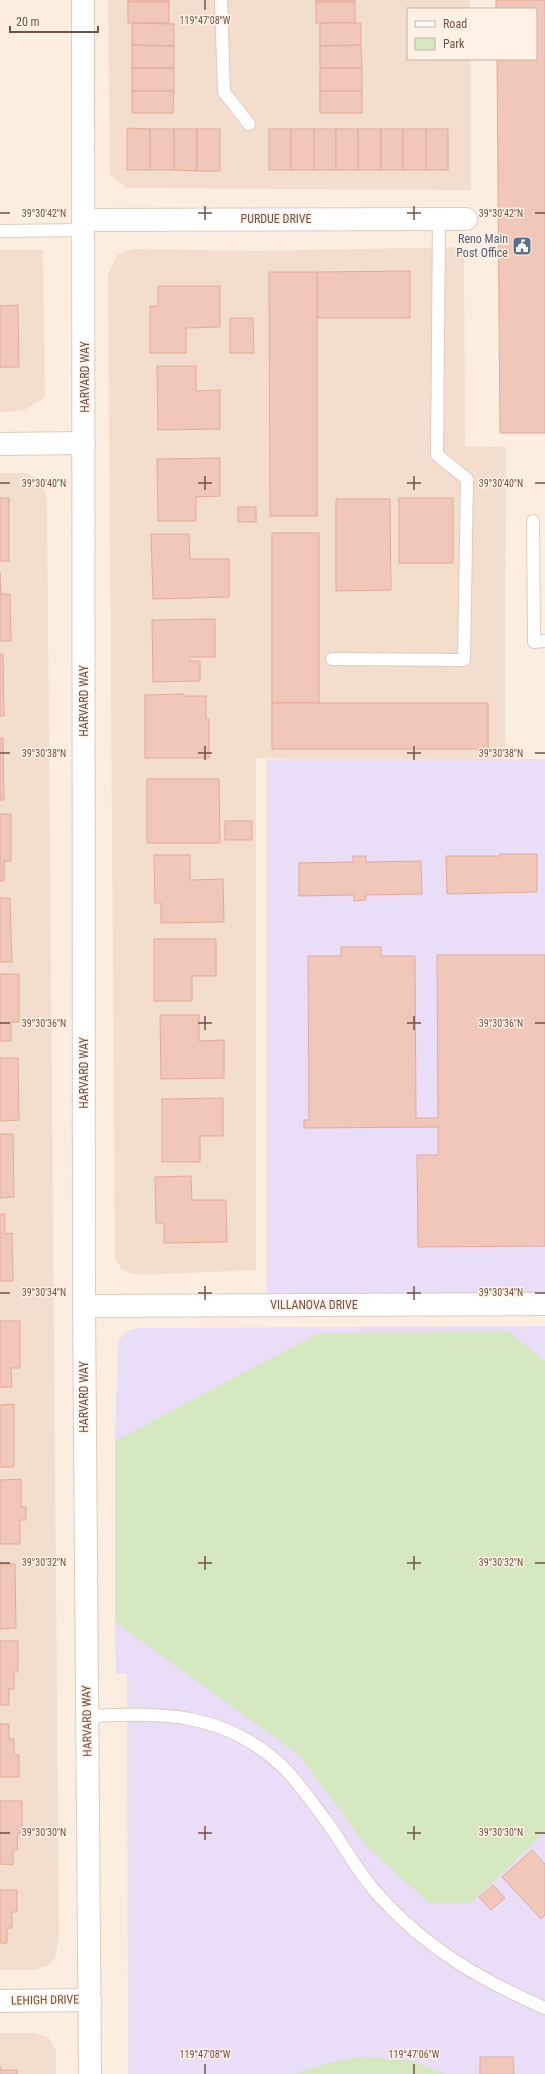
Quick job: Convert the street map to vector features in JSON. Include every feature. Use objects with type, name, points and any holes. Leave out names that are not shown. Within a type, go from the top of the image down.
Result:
[{"type":"street","name":"HARVARD WAY","points":[[83,0],[85,225],[84,1306],[90,2074]]},
{"type":"street","name":"PURDUE DRIVE","points":[[85,225],[466,219]]},
{"type":"street","points":[[0,444],[84,443]]},
{"type":"street","name":"VILLANOVA DRIVE","points":[[84,1306],[545,1304]]},
{"type":"street","name":"LEHIGH DRIVE","points":[[0,2001],[90,2000]]},
{"type":"lane","points":[[221,0],[224,92],[249,124]]},
{"type":"lane","points":[[332,659],[464,660],[467,479],[437,454],[439,219]]},
{"type":"lane","points":[[0,231],[85,225]]},
{"type":"lane","points":[[533,521],[534,642],[545,642]]},
{"type":"lane","points":[[87,1716],[140,1714],[173,1715],[215,1725],[235,1733],[250,1742],[269,1755],[285,1769],[327,1823],[380,1898],[401,1918],[433,1946],[461,1967],[494,1985],[545,2008]]},
{"type":"shaded area","points":[[108,0],[470,0],[470,8],[407,8],[407,60],[471,60],[471,190],[126,188],[110,174]]},
{"type":"shaded area","points":[[464,247],[465,446],[506,447],[505,759],[256,758],[256,1270],[139,1275],[122,1270],[115,1258],[108,275],[117,255],[134,249],[256,251]]},
{"type":"shaded area","points":[[0,250],[43,250],[45,397],[23,411],[0,412]]},
{"type":"shaded area","points":[[0,473],[28,473],[42,483],[47,498],[59,1936],[55,1958],[47,1966],[33,1970],[0,1970]]},
{"type":"shaded area","points":[[267,759],[545,759],[545,1298],[267,1300]]},
{"type":"shaded area","points":[[545,1326],[545,2074],[128,2074],[127,1674],[116,1674],[115,1622],[115,1441],[118,1343],[122,1336],[130,1330],[140,1328]]},
{"type":"shaded area","points":[[0,2033],[35,2033],[49,2038],[56,2051],[56,2074],[0,2074]]},
{"type":"green space","points":[[509,1332],[545,1361],[545,1832],[471,1903],[429,1903],[367,1847],[299,1755],[115,1622],[115,1441],[319,1333]]},
{"type":"green space","points":[[364,2057],[412,2061],[446,2074],[295,2074],[329,2063]]},
{"type":"building","points":[[128,0],[169,0],[169,2],[128,2]]},
{"type":"building","points":[[316,0],[355,0],[355,2],[316,2]]},
{"type":"building","name":"Reno Main Post Office","points":[[496,0],[545,0],[545,433],[500,433],[497,60],[537,60],[537,8],[496,8]]},
{"type":"building","points":[[128,2],[169,2],[169,23],[128,23]]},
{"type":"building","points":[[316,2],[355,2],[355,23],[316,23]]},
{"type":"building","points":[[132,23],[174,24],[174,46],[132,45]]},
{"type":"building","points":[[320,23],[361,23],[361,45],[320,46]]},
{"type":"building","points":[[132,45],[174,46],[174,68],[132,68]]},
{"type":"building","points":[[361,45],[362,68],[320,68],[320,46]]},
{"type":"building","points":[[132,68],[174,68],[174,91],[132,91]]},
{"type":"building","points":[[320,68],[362,68],[362,91],[320,91]]},
{"type":"building","points":[[132,91],[174,91],[173,113],[132,113]]},
{"type":"building","points":[[320,91],[362,91],[362,113],[320,113]]},
{"type":"building","points":[[127,128],[150,129],[150,170],[127,170]]},
{"type":"building","points":[[150,129],[174,129],[174,170],[150,170]]},
{"type":"building","points":[[174,129],[197,129],[197,171],[174,170]]},
{"type":"building","points":[[197,129],[220,129],[220,171],[197,171]]},
{"type":"building","points":[[269,129],[291,129],[291,170],[269,170]]},
{"type":"building","points":[[291,129],[314,129],[314,170],[291,170]]},
{"type":"building","points":[[314,129],[336,129],[336,170],[314,170]]},
{"type":"building","points":[[336,129],[358,129],[358,170],[336,170]]},
{"type":"building","points":[[358,129],[381,129],[381,170],[358,170]]},
{"type":"building","points":[[381,129],[403,129],[403,170],[381,170]]},
{"type":"building","points":[[403,129],[426,129],[426,170],[403,170]]},
{"type":"building","points":[[426,129],[448,129],[448,170],[426,170]]},
{"type":"building","points":[[410,271],[410,318],[317,318],[317,272]]},
{"type":"building","points":[[269,272],[317,272],[317,516],[270,516]]},
{"type":"building","points":[[158,286],[220,286],[220,327],[186,328],[186,353],[150,353],[150,306],[158,306]]},
{"type":"building","points":[[18,305],[19,367],[0,367],[0,306]]},
{"type":"building","points":[[230,318],[253,318],[254,353],[230,353]]},
{"type":"building","points":[[157,366],[196,366],[196,391],[220,390],[220,429],[158,430]]},
{"type":"building","points":[[220,458],[220,496],[196,497],[196,521],[158,521],[157,459]]},
{"type":"building","points":[[0,498],[9,498],[9,561],[0,561]]},
{"type":"building","points":[[399,498],[453,498],[453,563],[399,563]]},
{"type":"building","points":[[336,499],[390,499],[391,590],[336,591]]},
{"type":"building","points":[[238,507],[256,507],[256,522],[238,522]]},
{"type":"building","points":[[272,533],[319,533],[319,703],[272,703]]},
{"type":"building","points":[[151,534],[189,534],[190,559],[229,559],[229,597],[153,599]]},
{"type":"building","points":[[0,573],[1,594],[10,594],[11,641],[0,641]]},
{"type":"building","points":[[215,619],[215,657],[190,657],[190,661],[200,661],[200,681],[153,682],[152,620]]},
{"type":"building","points":[[0,654],[3,654],[4,716],[0,716]]},
{"type":"building","points":[[184,694],[184,696],[206,696],[206,719],[209,719],[209,758],[145,758],[145,695]]},
{"type":"building","points":[[272,703],[488,703],[488,749],[272,749]]},
{"type":"building","points":[[0,738],[3,738],[4,800],[0,800]]},
{"type":"building","points":[[147,779],[219,779],[220,843],[147,843]]},
{"type":"building","points":[[0,814],[11,814],[11,861],[4,861],[4,881],[0,881]]},
{"type":"building","points":[[225,821],[252,821],[252,840],[225,840]]},
{"type":"building","points":[[500,854],[537,854],[537,892],[447,894],[446,856],[500,856]]},
{"type":"building","points":[[154,855],[190,855],[190,880],[223,879],[224,922],[161,923],[161,903],[155,903]]},
{"type":"building","points":[[353,856],[366,856],[366,862],[421,861],[422,894],[366,895],[366,900],[354,901],[354,895],[299,896],[299,863],[353,862]]},
{"type":"building","points":[[0,898],[10,898],[12,962],[0,962]]},
{"type":"building","points":[[154,939],[216,939],[216,976],[192,976],[192,1001],[154,1001]]},
{"type":"building","points":[[341,947],[381,947],[381,956],[415,956],[416,1118],[438,1118],[437,955],[545,955],[545,1246],[418,1247],[417,1155],[438,1155],[438,1127],[304,1128],[304,1120],[309,1120],[308,956],[341,956]]},
{"type":"building","points":[[0,974],[19,974],[19,1022],[11,1022],[11,1041],[0,1041]]},
{"type":"building","points":[[160,1015],[199,1015],[199,1041],[224,1040],[224,1078],[161,1079]]},
{"type":"building","points":[[0,1058],[18,1058],[19,1120],[0,1121]]},
{"type":"building","points":[[223,1098],[223,1136],[200,1136],[200,1162],[162,1162],[162,1099]]},
{"type":"building","points":[[0,1134],[13,1134],[14,1197],[0,1198]]},
{"type":"building","points":[[191,1176],[192,1200],[226,1200],[227,1242],[164,1243],[164,1223],[156,1223],[155,1177]]},
{"type":"building","points":[[0,1214],[5,1214],[5,1234],[12,1233],[13,1281],[0,1281]]},
{"type":"building","points":[[0,1321],[20,1321],[20,1368],[11,1368],[12,1387],[0,1387]]},
{"type":"building","points":[[14,1404],[14,1467],[0,1467],[0,1405]]},
{"type":"building","points":[[21,1479],[21,1507],[26,1507],[26,1520],[20,1520],[20,1544],[0,1544],[0,1480]]},
{"type":"building","points":[[0,1564],[15,1564],[16,1628],[0,1629]]},
{"type":"building","points":[[0,1641],[18,1641],[18,1672],[14,1672],[14,1689],[9,1689],[9,1705],[0,1705]]},
{"type":"building","points":[[0,1724],[9,1724],[9,1739],[14,1739],[14,1755],[19,1755],[19,1777],[0,1777]]},
{"type":"building","points":[[0,1801],[22,1801],[22,1833],[18,1833],[17,1850],[13,1850],[13,1865],[0,1864]]},
{"type":"building","points":[[532,1850],[545,1864],[545,1915],[541,1919],[502,1877]]},
{"type":"building","points":[[493,1885],[505,1898],[491,1910],[479,1897]]},
{"type":"building","points":[[0,1890],[17,1890],[17,1912],[12,1912],[12,1928],[7,1928],[7,1943],[0,1943]]},
{"type":"building","points":[[480,2057],[513,2057],[514,2074],[480,2074]]},
{"type":"building","points":[[0,2066],[1,2070],[17,2070],[17,2074],[0,2074]]},
{"type":"place","name":"Reno Main Post Office","points":[[522,246]]}]
